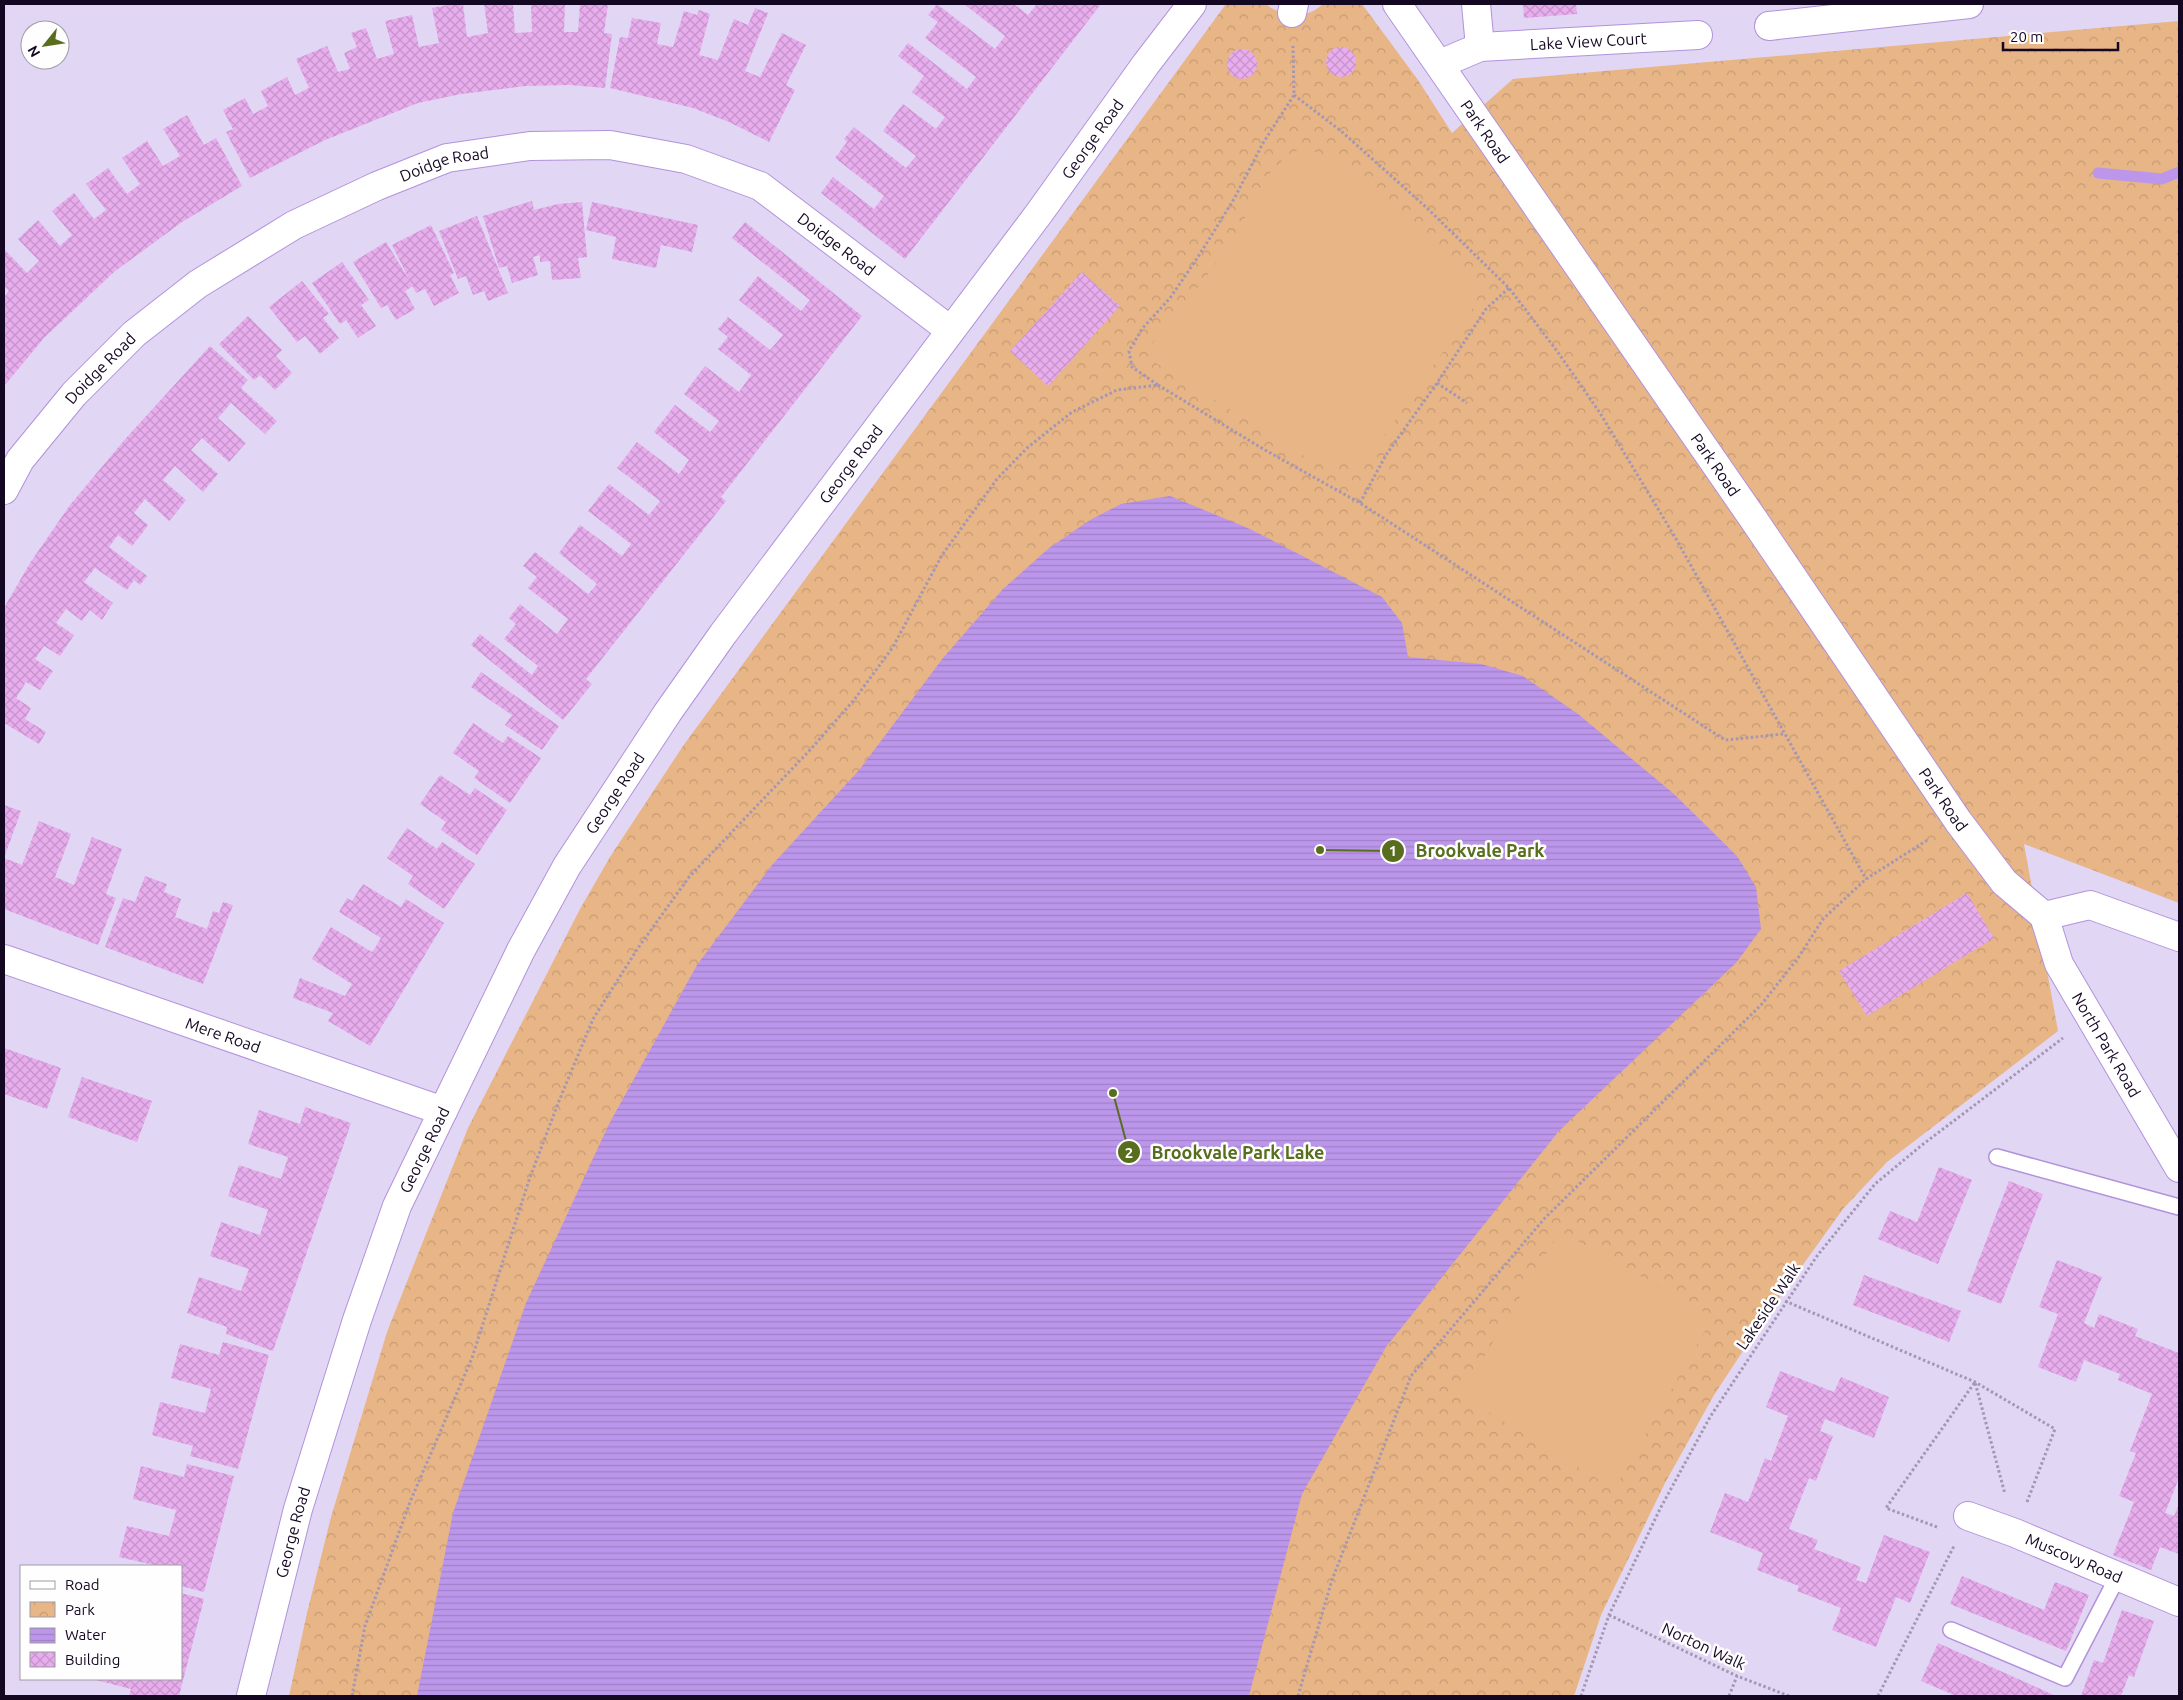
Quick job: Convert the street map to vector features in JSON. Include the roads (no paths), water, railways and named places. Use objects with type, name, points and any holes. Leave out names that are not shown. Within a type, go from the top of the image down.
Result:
[{"type":"street","name":"George Road","points":[[251,1696],[298,1509],[357,1320],[397,1206],[521,950],[572,858],[668,712],[723,634],[1040,212],[1146,64],[1192,4]]},
{"type":"street","name":"Park Road","points":[[1397,4],[1748,511],[1958,821],[2004,882],[2044,916]]},
{"type":"street","points":[[1476,4],[1480,47]]},
{"type":"street","points":[[1770,26],[1969,4]]},
{"type":"street","name":"Lake View Court","points":[[1440,64],[1480,47],[1698,35]]},
{"type":"street","name":"Doidge Road","points":[[4,490],[20,460],[74,394],[134,334],[198,284],[294,225],[377,186],[446,158],[530,146],[610,145],[686,159],[760,186],[950,330]]},
{"type":"street","points":[[2044,916],[2090,905],[2179,937]]},
{"type":"street","name":"North Park Road","points":[[2044,916],[2059,964],[2179,1168]]},
{"type":"street","name":"Mere Road","points":[[4,959],[444,1111]]},
{"type":"street","name":"Muscovy Road","points":[[1963,1525],[2015,1533],[2179,1602]]},
{"type":"lane","points":[[1997,1157],[2179,1208]]},
{"type":"lane","points":[[1951,1630],[2065,1678],[2118,1576]]},
{"type":"water","points":[[1170,496],[1250,529],[1382,597],[1402,623],[1408,657],[1481,664],[1523,676],[1578,714],[1674,794],[1737,856],[1756,887],[1761,929],[1736,963],[1559,1131],[1386,1347],[1302,1494],[1249,1696],[417,1696],[453,1513],[526,1303],[609,1124],[697,965],[772,865],[860,769],[943,658],[1003,589],[1049,548],[1090,520],[1121,504]]},
{"type":"waterway","points":[[2098,173],[2162,179],[2179,172]]},
{"type":"place","name":"Brookvale Park","points":[[1320,850]]},
{"type":"place","name":"Brookvale Park Lake","points":[[1113,1093]]}]
